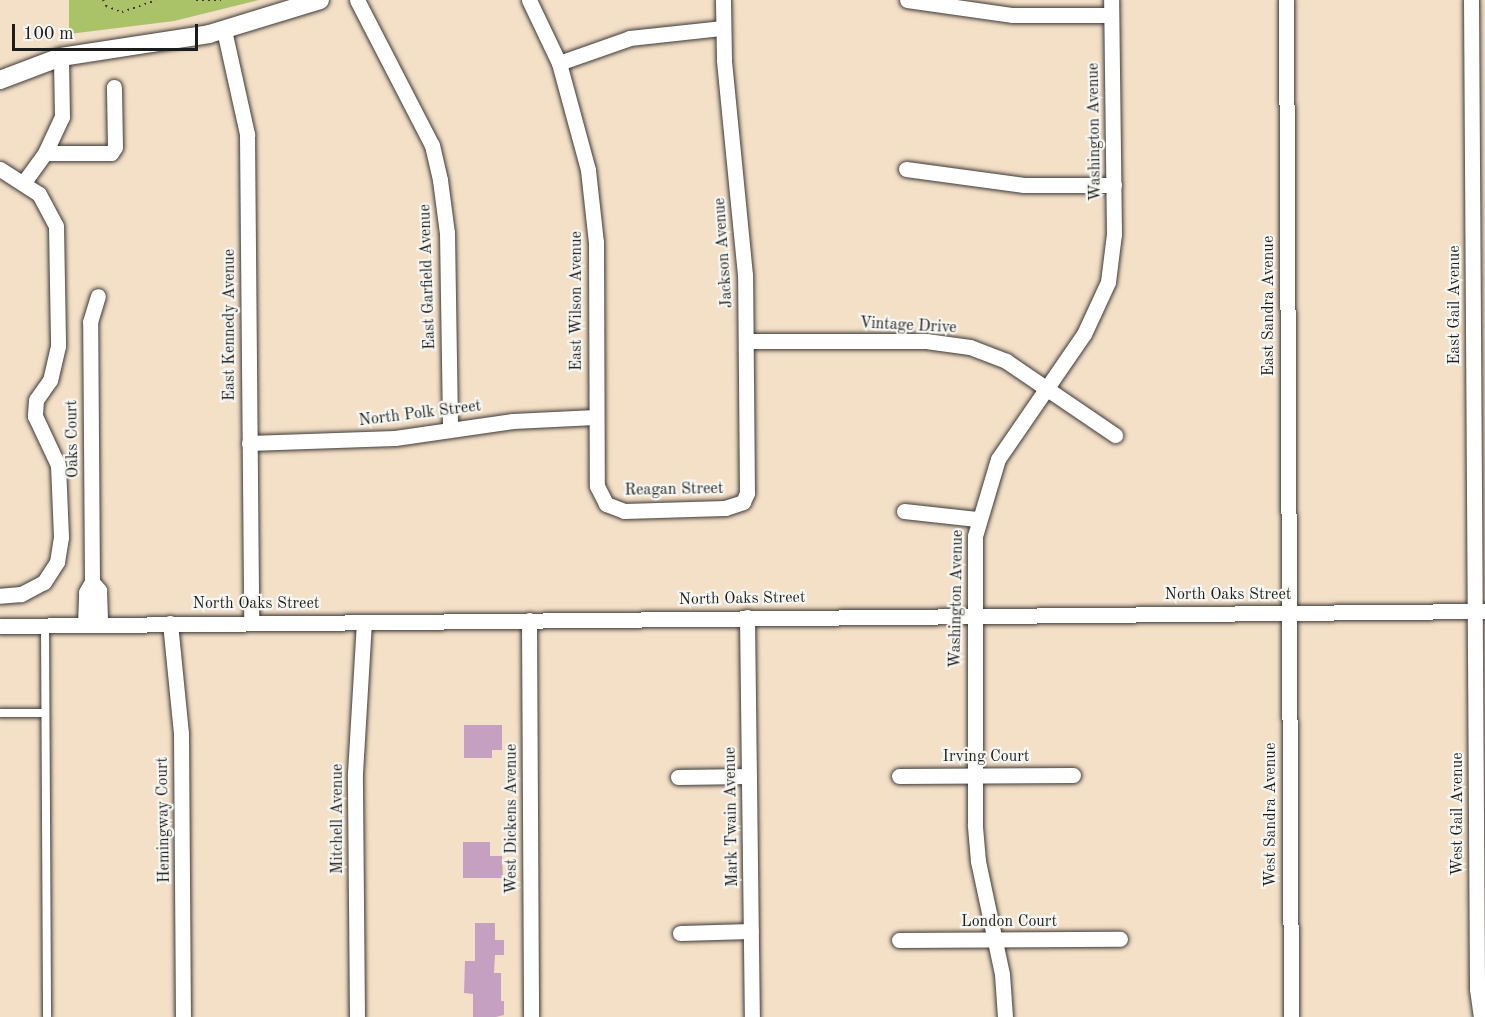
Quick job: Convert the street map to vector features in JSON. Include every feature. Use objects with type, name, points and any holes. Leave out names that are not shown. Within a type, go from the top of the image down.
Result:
[{"type":"street","points":[[0,80],[61,57],[224,30],[320,0]]},
{"type":"street","name":"East Garfield Avenue","points":[[357,0],[432,145],[440,180],[447,233],[450,429]]},
{"type":"street","name":"East Wilson Avenue","points":[[529,0],[559,63],[579,130],[593,206],[598,290],[595,417],[597,486],[606,504]]},
{"type":"street","name":"Jackson Avenue","points":[[723,0],[722,28],[745,275],[748,483],[743,502]]},
{"type":"street","points":[[907,0],[1012,15],[1111,8]]},
{"type":"street","name":"East Sandra Avenue","points":[[1286,0],[1288,612]]},
{"type":"street","name":"East Gail Avenue","points":[[1471,0],[1480,611]]},
{"type":"street","name":"Washington Avenue","points":[[1005,1017],[996,941],[978,861],[974,775],[974,615],[977,519],[998,459],[1084,334],[1108,282],[1113,252],[1114,185],[1111,8]]},
{"type":"street","points":[[559,63],[630,38],[722,28]]},
{"type":"street","name":"East Kennedy Avenue","points":[[224,30],[247,134],[251,622]]},
{"type":"street","points":[[24,182],[45,153],[62,117],[61,57]]},
{"type":"street","points":[[45,153],[111,153],[115,147],[114,87]]},
{"type":"street","points":[[0,169],[24,182],[47,204],[56,225],[58,346],[50,380],[36,399],[35,416],[58,465],[62,537],[57,562],[44,582],[21,594],[0,596]]},
{"type":"street","points":[[906,169],[1024,185],[1114,185]]},
{"type":"street","name":"Oaks Court","points":[[93,625],[86,592],[92,582],[90,322],[98,296]]},
{"type":"street","name":"Vintage Drive","points":[[747,341],[949,344],[1005,361],[1115,435]]},
{"type":"street","name":"North Polk Street","points":[[249,443],[395,438],[544,418],[595,417]]},
{"type":"street","name":"Reagan Street","points":[[606,504],[624,511],[725,508],[743,502]]},
{"type":"street","points":[[904,511],[977,519]]},
{"type":"street","name":"North Oaks Street","points":[[0,626],[1480,611]]},
{"type":"street","name":"West Gail Avenue","points":[[1480,611],[1477,989],[1481,1017]]},
{"type":"street","name":"West Sandra Avenue","points":[[1288,612],[1291,1017]]},
{"type":"street","name":"Mark Twain Avenue","points":[[747,617],[752,1017]]},
{"type":"street","name":"West Dickens Avenue","points":[[530,620],[531,1017]]},
{"type":"street","name":"Mitchell Avenue","points":[[357,1017],[355,773],[364,622]]},
{"type":"street","name":"Hemingway Court","points":[[170,623],[181,734],[183,1017]]},
{"type":"street","name":"Irving Court","points":[[898,776],[1073,775]]},
{"type":"street","points":[[678,777],[749,776]]},
{"type":"street","points":[[680,933],[752,932]]},
{"type":"street","name":"London Court","points":[[898,940],[1120,939]]},
{"type":"lane","points":[[45,625],[47,1017]]},
{"type":"lane","points":[[0,713],[45,713]]},
{"type":"path","points":[[103,0],[106,6],[122,12],[156,0]]},
{"type":"path","points":[[196,0],[225,0]]},
{"type":"green space","points":[[69,0],[259,0],[174,21],[69,34]]},
{"type":"building","points":[[464,725],[502,725],[502,750],[492,750],[492,758],[464,758]]},
{"type":"building","points":[[463,842],[490,842],[490,856],[502,856],[503,878],[463,878]]},
{"type":"building","points":[[475,923],[495,923],[495,940],[504,940],[504,955],[495,955],[494,973],[501,973],[501,1001],[504,1001],[504,1015],[473,1017],[473,994],[464,993],[465,961],[475,961]]}]
